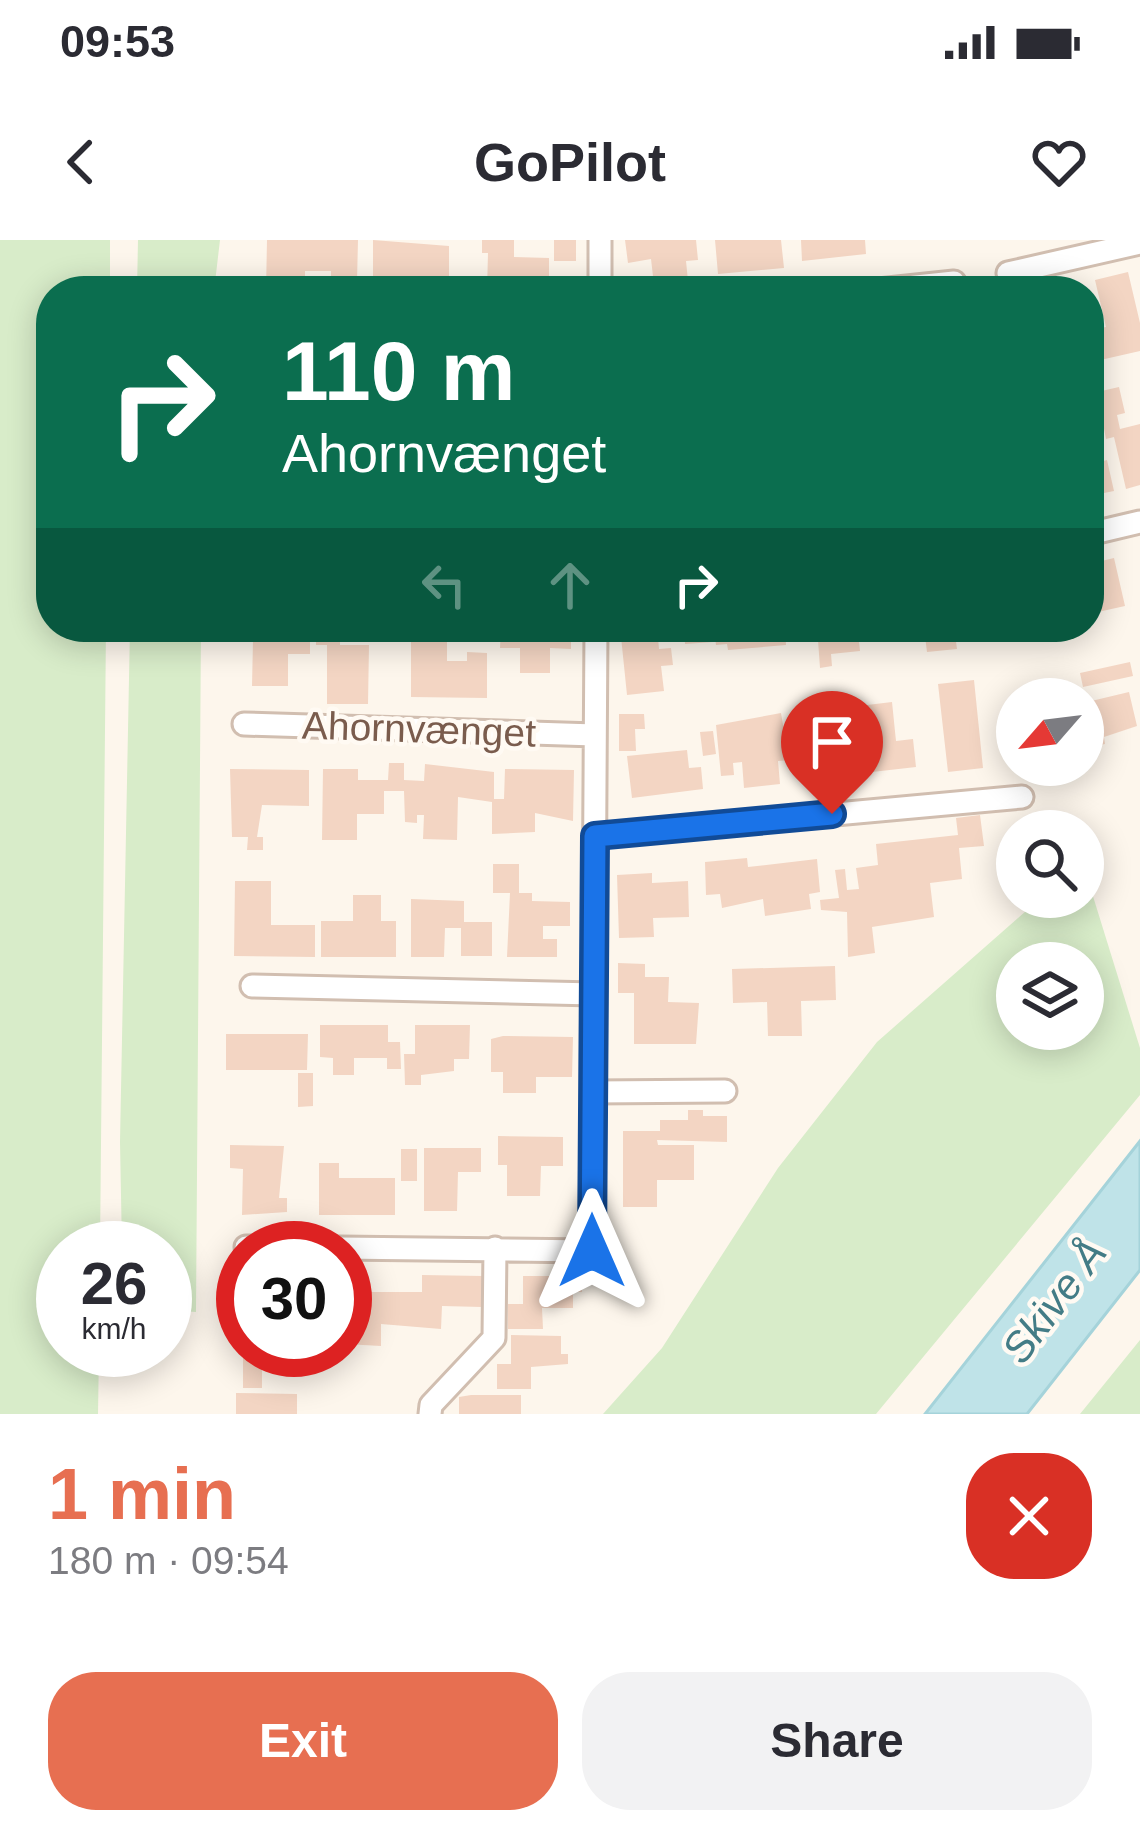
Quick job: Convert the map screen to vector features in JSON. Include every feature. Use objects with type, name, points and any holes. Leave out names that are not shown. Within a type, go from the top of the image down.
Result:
[{"type":"street","points":[[600,240],[600,276]]},
{"type":"street","points":[[1008,273],[1140,243]]},
{"type":"street","points":[[1104,530],[1140,522]]},
{"type":"street","name":"Ahornvænget","points":[[372,1247],[592,1251],[596,642]]},
{"type":"street","name":"Ahornvænget","points":[[244,724],[595,735]]},
{"type":"street","points":[[595,836],[1022,797]]},
{"type":"street","points":[[252,986],[594,994]]},
{"type":"street","points":[[593,1092],[725,1091]]},
{"type":"street","points":[[430,1414],[430,1405],[494,1338],[495,1248]]},
{"type":"green space","points":[[0,240],[110,240],[110,276],[36,276],[36,642],[106,642],[100,1221],[36,1221],[36,1377],[99,1377],[98,1414],[0,1414]]},
{"type":"green space","points":[[138,240],[220,240],[216,276],[137,276]]},
{"type":"green space","points":[[130,642],[201,642],[196,1312],[192,1312],[192,1221],[121,1221]]},
{"type":"green space","points":[[1018,918],[1100,918],[1140,1048],[1140,1095],[876,1414],[603,1414],[662,1348],[778,1168],[877,1042]]},
{"type":"green space","points":[[1140,1340],[1140,1414],[1080,1414]]},
{"type":"water","name":"Skive Å","points":[[1140,1141],[1140,1270],[1027,1414],[925,1414]]},
{"type":"building","points":[[267,240],[358,240],[357,276],[305,271],[305,276],[266,276]]},
{"type":"building","points":[[373,240],[449,246],[449,276],[373,276]]},
{"type":"building","points":[[482,240],[514,240],[514,257],[549,258],[549,276],[487,276],[488,253],[482,253]]},
{"type":"building","points":[[554,240],[576,240],[576,261],[554,261]]},
{"type":"building","points":[[625,240],[696,240],[698,260],[686,261],[688,276],[653,276],[651,259],[628,263]]},
{"type":"building","points":[[715,240],[781,240],[784,268],[718,274]]},
{"type":"building","points":[[801,240],[865,240],[866,254],[802,261]]},
{"type":"building","points":[[1128,272],[1140,323],[1140,351],[1104,359],[1104,278]]},
{"type":"building","points":[[1119,387],[1125,413],[1117,415],[1120,429],[1140,424],[1140,485],[1126,489],[1114,437],[1106,439],[1104,390]]},
{"type":"building","points":[[1104,461],[1114,491],[1104,493]]},
{"type":"building","points":[[1114,558],[1125,606],[1104,611],[1104,560]]},
{"type":"building","points":[[253,642],[310,642],[310,654],[288,654],[288,686],[252,686]]},
{"type":"building","points":[[340,642],[369,645],[368,704],[327,704],[327,645],[316,645]]},
{"type":"building","points":[[411,642],[447,642],[447,661],[467,661],[467,652],[487,653],[487,698],[411,697]]},
{"type":"building","points":[[500,642],[571,642],[571,649],[550,648],[550,673],[520,673],[520,648],[500,648]]},
{"type":"building","points":[[622,642],[658,642],[659,649],[671,648],[673,665],[661,666],[664,691],[627,695]]},
{"type":"building","points":[[716,642],[786,645],[728,650],[727,644]]},
{"type":"building","points":[[818,642],[859,642],[860,651],[831,654],[832,666],[820,668]]},
{"type":"building","points":[[926,642],[956,642],[957,649],[927,652]]},
{"type":"building","points":[[1130,662],[1133,676],[1104,682],[1104,678],[1081,678],[1080,673]]},
{"type":"building","points":[[974,680],[983,768],[948,772],[938,684]]},
{"type":"building","points":[[1129,692],[1137,726],[1104,737],[1104,698]]},
{"type":"building","points":[[892,702],[896,741],[913,739],[916,767],[837,776],[833,737],[862,734],[859,706]]},
{"type":"building","points":[[781,713],[789,760],[778,761],[780,784],[744,788],[742,762],[733,763],[734,775],[721,776],[716,725]]},
{"type":"building","points":[[619,714],[644,714],[645,729],[635,729],[636,751],[619,751]]},
{"type":"building","points":[[713,731],[716,754],[703,756],[700,732]]},
{"type":"building","points":[[687,750],[689,768],[701,767],[703,789],[632,798],[627,756]]},
{"type":"building","points":[[389,763],[404,763],[404,780],[424,781],[425,764],[494,772],[494,799],[504,799],[505,769],[574,770],[573,821],[535,813],[535,832],[492,834],[492,802],[458,797],[457,840],[423,839],[424,815],[417,815],[417,823],[405,822],[404,791],[384,791],[384,814],[357,814],[357,840],[322,840],[323,769],[358,769],[358,780],[388,780]]},
{"type":"building","points":[[230,769],[309,770],[309,806],[262,805],[257,837],[263,837],[263,850],[247,850],[248,837],[232,837]]},
{"type":"building","points":[[980,815],[984,846],[959,848],[962,879],[930,883],[934,917],[872,927],[875,953],[848,957],[847,912],[821,910],[820,900],[839,898],[835,870],[845,869],[847,890],[859,889],[856,868],[878,865],[876,844],[958,835],[956,818]]},
{"type":"building","points":[[747,858],[748,867],[817,859],[820,892],[809,894],[811,909],[765,916],[763,899],[722,908],[720,894],[706,895],[705,862]]},
{"type":"building","points":[[493,864],[519,864],[519,893],[532,893],[532,901],[570,902],[570,926],[543,926],[543,939],[557,939],[557,957],[507,957],[510,893],[493,893]]},
{"type":"building","points":[[652,873],[652,883],[688,881],[689,917],[653,918],[654,937],[619,938],[617,875]]},
{"type":"building","points":[[235,881],[271,881],[271,925],[315,925],[315,957],[234,956]]},
{"type":"building","points":[[353,895],[381,895],[381,921],[396,921],[396,957],[321,957],[321,921],[353,921]]},
{"type":"building","points":[[411,899],[464,901],[464,922],[492,922],[492,956],[461,956],[461,928],[445,928],[444,957],[411,957]]},
{"type":"building","points":[[618,963],[645,964],[645,977],[669,977],[668,1002],[699,1003],[696,1044],[634,1044],[634,993],[618,993]]},
{"type":"building","points":[[835,966],[836,1000],[801,1001],[802,1036],[768,1036],[767,1002],[733,1003],[732,969]]},
{"type":"building","points":[[320,1025],[388,1025],[388,1042],[400,1042],[401,1069],[387,1069],[387,1058],[354,1058],[354,1075],[333,1075],[333,1058],[320,1057]]},
{"type":"building","points":[[415,1025],[470,1025],[469,1059],[454,1059],[454,1071],[421,1075],[421,1085],[405,1085],[404,1054],[415,1054]]},
{"type":"building","points":[[226,1034],[308,1034],[307,1070],[226,1070]]},
{"type":"building","points":[[573,1037],[572,1077],[536,1077],[536,1093],[503,1093],[503,1072],[491,1072],[491,1039]]},
{"type":"building","points":[[298,1073],[313,1073],[313,1106],[298,1107]]},
{"type":"building","points":[[688,1110],[703,1110],[703,1116],[727,1116],[727,1142],[657,1140],[658,1145],[694,1145],[694,1180],[657,1180],[657,1207],[623,1207],[623,1131],[660,1131],[660,1120],[688,1120]]},
{"type":"building","points":[[498,1136],[563,1137],[563,1166],[541,1166],[540,1196],[507,1196],[507,1165],[498,1165]]},
{"type":"building","points":[[230,1145],[284,1146],[279,1198],[287,1198],[287,1212],[242,1215],[243,1169],[230,1168]]},
{"type":"building","points":[[424,1148],[481,1148],[481,1172],[458,1172],[457,1211],[424,1211]]},
{"type":"building","points":[[401,1149],[417,1149],[417,1181],[401,1181]]},
{"type":"building","points":[[319,1163],[339,1163],[339,1178],[395,1178],[395,1215],[319,1215]]},
{"type":"building","points":[[422,1275],[483,1276],[482,1307],[442,1306],[441,1329],[381,1324],[381,1346],[372,1346],[372,1292],[422,1292]]},
{"type":"building","points":[[523,1276],[573,1276],[581,1279],[582,1292],[573,1292],[573,1308],[542,1308],[543,1329],[508,1329],[508,1304],[523,1304]]},
{"type":"building","points":[[511,1335],[561,1336],[561,1354],[568,1354],[568,1364],[531,1367],[531,1389],[497,1389],[497,1364],[511,1364]]},
{"type":"building","points":[[243,1377],[262,1377],[262,1388],[243,1388]]},
{"type":"building","points":[[236,1393],[297,1394],[297,1414],[236,1414]]},
{"type":"building","points":[[521,1395],[521,1414],[459,1414],[459,1397]]},
{"type":"route","points":[[592,1251],[595,836],[832,814]]}]
